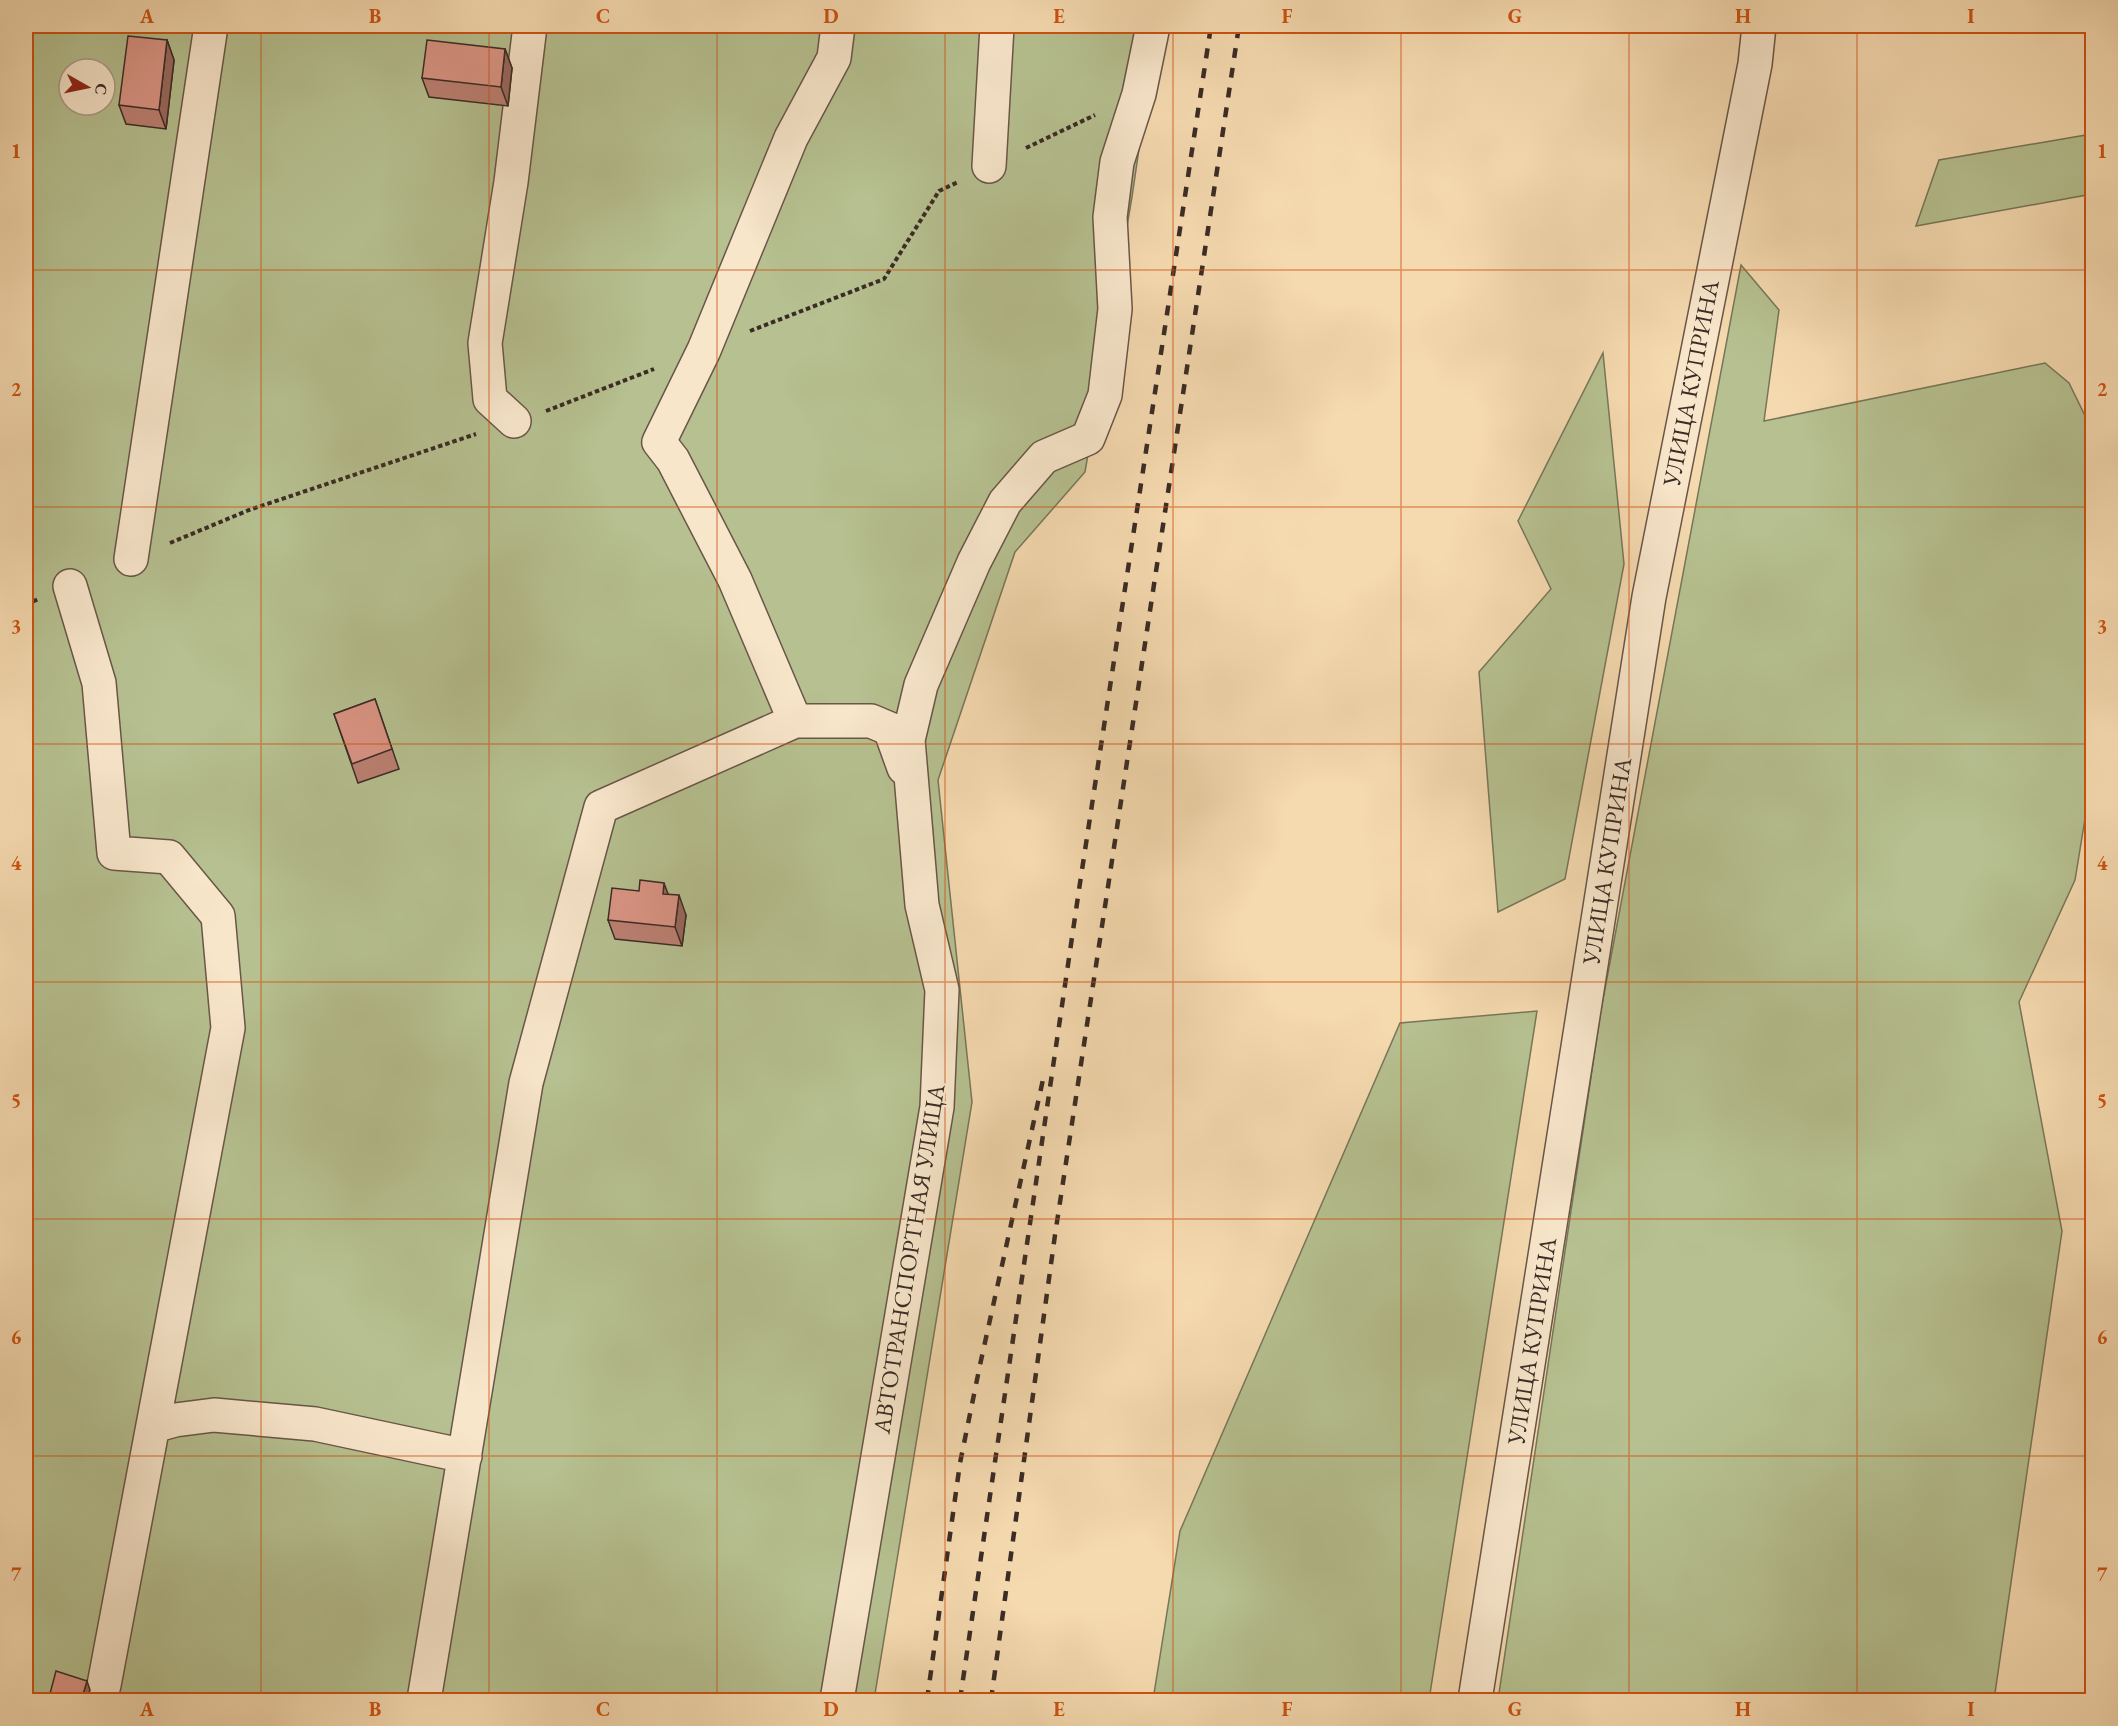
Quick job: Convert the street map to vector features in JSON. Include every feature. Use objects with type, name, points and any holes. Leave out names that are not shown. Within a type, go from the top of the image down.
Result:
[{"type":"street","points":[[131,560],[211,26]]},
{"type":"street","points":[[514,422],[490,399],[485,343],[511,182],[530,26]]},
{"type":"street","points":[[795,721],[735,580],[673,459],[659,442],[704,350],[791,138],[834,58],[838,26]]},
{"type":"street","points":[[989,166],[997,26]]},
{"type":"street","name":"АВТОТРАНСПОРТНАЯ УЛИЦА","points":[[837,1701],[937,1107],[942,990],[922,904],[908,740],[921,685],[974,562],[1005,502],[1044,457],[1088,438],[1105,395],[1115,309],[1110,217],[1117,162],[1139,94],[1152,26]]},
{"type":"street","name":"УЛИЦА КУПРИНА","points":[[1475,1701],[1649,597],[1755,64],[1759,26]]},
{"type":"street","points":[[70,585],[99,683],[114,853],[169,857],[218,916],[228,1028],[104,1685],[99,1701]]},
{"type":"street","points":[[424,1701],[526,1083],[602,807],[795,721],[871,722],[890,729],[911,786]]},
{"type":"street","points":[[153,1426],[214,1414],[315,1424],[465,1456]]},
{"type":"path","points":[[131,560],[249,510],[559,406],[884,279],[939,191],[1139,94]]},
{"type":"path","points":[[26,604],[70,585]]},
{"type":"green space","points":[[26,26],[1157,26],[1132,197],[1085,472],[1015,552],[938,780],[972,1102],[874,1700],[26,1700]]},
{"type":"green space","points":[[2092,134],[2092,194],[1916,226],[1939,160]]},
{"type":"green space","points":[[1741,265],[1779,310],[1764,421],[2045,363],[2069,383],[2092,430],[2092,776],[2075,880],[2019,1002],[2062,1231],[1994,1700],[1498,1700],[1601,1010]]},
{"type":"green space","points":[[1603,353],[1624,564],[1565,879],[1498,912],[1479,672],[1551,589],[1518,521]]},
{"type":"green space","points":[[1537,1011],[1429,1700],[1153,1700],[1180,1531],[1400,1023]]},
{"type":"building","points":[[128,36],[167,40],[159,110],[119,105]]},
{"type":"building","points":[[427,40],[505,49],[501,87],[422,78]]},
{"type":"building","points":[[375,699],[392,749],[352,764],[334,714]]},
{"type":"building","points":[[640,880],[664,883],[663,894],[679,895],[675,927],[608,920],[612,888],[639,891]]},
{"type":"building","points":[[56,1671],[87,1681],[81,1701],[48,1701]]},
{"type":"railway","points":[[960,1700],[1080,883],[1211,26]]},
{"type":"railway","points":[[991,1700],[1055,1235],[1239,26]]},
{"type":"railway","points":[[927,1700],[960,1463],[1044,1075]]}]
